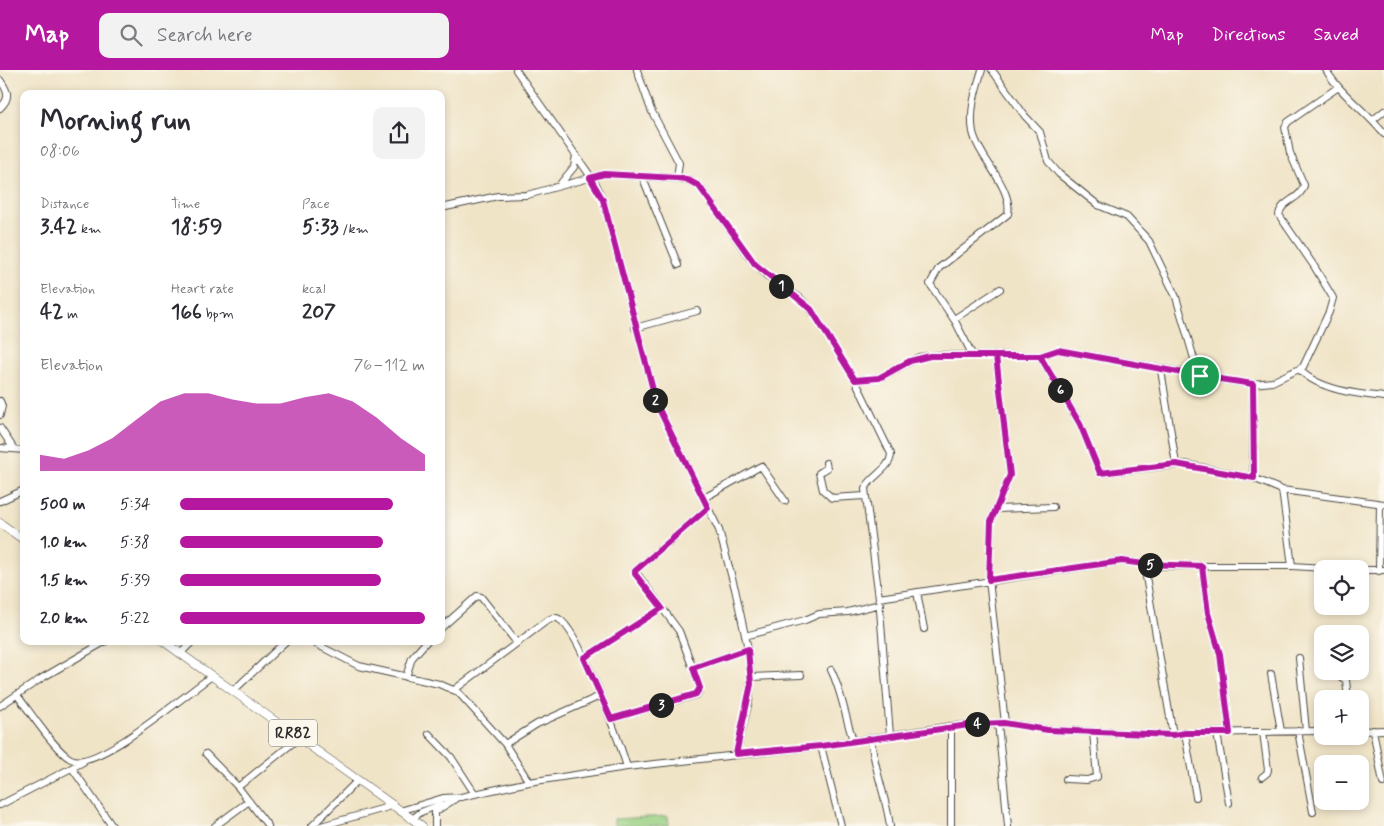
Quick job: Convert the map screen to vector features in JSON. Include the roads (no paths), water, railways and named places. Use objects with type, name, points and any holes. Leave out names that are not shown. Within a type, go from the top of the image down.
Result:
[{"type":"main road","points":[[0,523],[20,537]]},
{"type":"main road","name":"RR82","points":[[168,645],[422,826]]},
{"type":"street","points":[[516,70],[576,155],[603,200],[635,328],[657,405],[669,433],[704,498],[724,545],[748,649],[751,677],[749,701],[736,754]]},
{"type":"street","points":[[638,70],[651,110],[679,163],[677,178]]},
{"type":"street","points":[[973,356],[954,319],[930,284],[932,276],[939,268],[1006,217],[1009,209],[994,172],[973,131],[974,96],[982,70]]},
{"type":"street","points":[[992,70],[1025,116],[1040,132],[1048,160],[1059,174],[1077,190],[1098,204],[1127,217],[1149,241],[1176,297],[1200,376]]},
{"type":"street","points":[[1326,70],[1337,88],[1373,120],[1384,134]]},
{"type":"street","points":[[0,80],[8,94],[8,99],[0,108]]},
{"type":"street","points":[[855,380],[879,378],[919,358],[942,355],[1040,356],[1058,350],[1161,370],[1253,384],[1278,380],[1300,370],[1317,339],[1333,298],[1314,266],[1278,215],[1284,205],[1300,194],[1304,185],[1290,153],[1285,127],[1288,122],[1337,88]]},
{"type":"street","points":[[1373,120],[1384,112]]},
{"type":"street","points":[[558,186],[567,179],[574,167],[576,155]]},
{"type":"street","points":[[445,207],[498,196],[527,195],[604,174],[686,179],[699,186],[755,264],[811,309],[855,380],[891,454],[888,464],[867,484],[865,496],[879,601],[890,735]]},
{"type":"street","points":[[642,176],[678,265]]},
{"type":"street","points":[[954,319],[1000,289]]},
{"type":"street","points":[[635,328],[697,311]]},
{"type":"street","points":[[996,356],[1010,475],[991,521],[989,580],[1008,826]]},
{"type":"street","points":[[1040,356],[1080,424],[1100,473],[1176,464],[1254,478],[1282,490],[1382,504],[1382,571],[1369,570]]},
{"type":"street","points":[[1161,370],[1165,411],[1176,464]]},
{"type":"street","points":[[1300,370],[1306,376],[1320,383],[1384,397]]},
{"type":"street","points":[[1253,384],[1254,478]]},
{"type":"street","points":[[0,401],[2,406],[0,415]]},
{"type":"street","points":[[0,428],[14,449]]},
{"type":"street","points":[[0,448],[20,450]]},
{"type":"street","points":[[826,463],[827,468],[819,473],[823,490],[832,498],[865,496]]},
{"type":"street","points":[[704,498],[761,466],[785,501]]},
{"type":"street","points":[[1282,490],[1292,566]]},
{"type":"street","points":[[0,501],[20,492]]},
{"type":"street","points":[[997,508],[1053,507]]},
{"type":"street","points":[[611,719],[696,694],[700,688],[679,631],[635,574],[635,571],[708,508]]},
{"type":"street","points":[[745,636],[819,614],[848,612],[879,601],[917,592],[1108,562],[1202,566],[1314,567]]},
{"type":"street","points":[[1144,564],[1173,735]]},
{"type":"street","points":[[1202,566],[1208,613],[1220,654],[1230,733]]},
{"type":"street","points":[[917,592],[924,629]]},
{"type":"street","points":[[445,624],[477,596],[481,597],[517,643]]},
{"type":"street","points":[[584,658],[662,608]]},
{"type":"street","points":[[454,690],[549,619],[558,618],[566,624],[584,658],[611,719],[627,767]]},
{"type":"street","points":[[0,706],[99,645]]},
{"type":"street","points":[[180,654],[189,645]]},
{"type":"street","points":[[233,692],[282,645]]},
{"type":"street","points":[[318,645],[359,666],[454,690],[463,696],[505,744],[529,782]]},
{"type":"street","points":[[406,677],[412,658],[423,645]]},
{"type":"street","points":[[693,668],[748,649]]},
{"type":"street","points":[[1299,658],[1306,731]]},
{"type":"street","points":[[831,670],[838,684],[843,712],[853,740]]},
{"type":"street","points":[[1270,674],[1281,731]]},
{"type":"street","points":[[751,677],[801,675]]},
{"type":"street","points":[[0,805],[151,724],[212,676]]},
{"type":"street","points":[[17,695],[67,757],[76,761],[88,759]]},
{"type":"street","points":[[505,744],[538,724],[600,696]]},
{"type":"street","points":[[400,811],[428,801],[461,797],[529,782],[627,767],[821,746],[951,726],[1001,723],[1048,730],[1173,735],[1217,732],[1314,731]]},
{"type":"street","points":[[951,726],[951,826]]},
{"type":"street","points":[[1369,730],[1384,730]]},
{"type":"street","points":[[1373,730],[1383,783]]},
{"type":"street","points":[[1298,731],[1313,812]]},
{"type":"street","points":[[1066,779],[1094,779],[1097,777],[1092,732]]},
{"type":"street","points":[[1217,732],[1229,803]]},
{"type":"street","points":[[1262,777],[1268,773],[1263,732]]},
{"type":"street","points":[[1185,733],[1196,797]]},
{"type":"street","points":[[429,734],[451,757],[475,794]]},
{"type":"street","points":[[238,787],[299,738]]},
{"type":"street","points":[[871,738],[875,766],[886,803],[890,826]]},
{"type":"street","points":[[821,746],[841,826]]},
{"type":"street","points":[[206,754],[238,787],[268,826]]},
{"type":"street","points":[[72,768],[112,826]]},
{"type":"street","points":[[312,826],[357,781]]},
{"type":"street","points":[[412,819],[420,812],[461,797]]},
{"type":"street","points":[[215,826],[248,801]]},
{"type":"street","points":[[435,826],[435,812],[448,802]]},
{"type":"street","points":[[321,826],[339,823],[392,806]]}]
